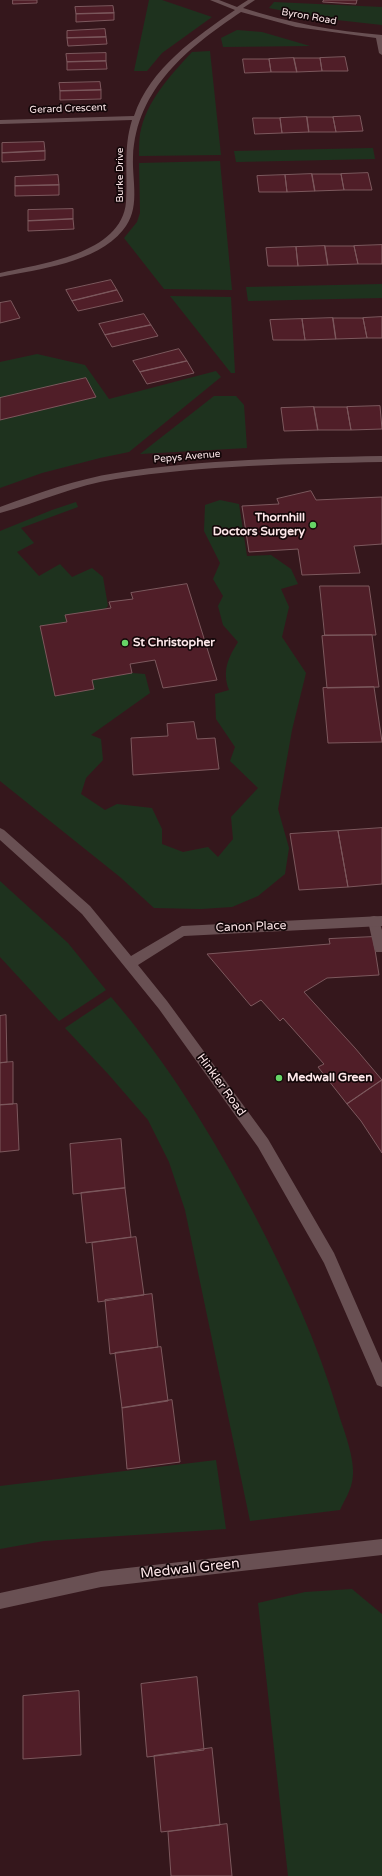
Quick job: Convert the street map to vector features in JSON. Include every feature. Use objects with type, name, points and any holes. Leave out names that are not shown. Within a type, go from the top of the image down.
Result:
[{"type":"street","name":"Byron Road","points":[[213,0],[239,10],[290,25],[340,33],[381,37]]},
{"type":"street","name":"Burke Drive","points":[[0,275],[82,254],[105,242],[119,230],[125,222],[130,206],[129,156],[136,118],[151,88],[176,58],[252,0]]},
{"type":"street","points":[[381,37],[382,53]]},
{"type":"street","name":"Gerard Crescent","points":[[0,122],[136,118]]},
{"type":"street","name":"Pepys Avenue","points":[[0,510],[51,492],[115,476],[250,463],[382,459]]},
{"type":"street","name":"Hinkler Road","points":[[0,833],[86,910],[164,1005],[263,1143],[329,1258],[382,1380]]},
{"type":"street","points":[[378,921],[380,948]]},
{"type":"street","name":"Canon Place","points":[[130,963],[182,932],[200,929],[378,921]]},
{"type":"street","name":"Medwall Green","points":[[0,1601],[101,1579],[382,1547]]},
{"type":"green space","points":[[149,0],[162,0],[212,17],[162,53],[147,71],[134,71]]},
{"type":"green space","points":[[274,2],[382,7],[382,25],[319,18],[269,8]]},
{"type":"green space","points":[[237,30],[262,32],[310,46],[223,47],[221,38]]},
{"type":"green space","points":[[210,51],[221,155],[139,156],[140,137],[143,122],[153,100],[175,70],[192,52]]},
{"type":"green space","points":[[373,148],[375,159],[236,162],[234,151]]},
{"type":"green space","points":[[220,161],[232,290],[164,289],[124,238],[137,222],[140,213],[139,163]]},
{"type":"green space","points":[[382,284],[382,298],[248,301],[246,287]]},
{"type":"green space","points":[[170,296],[231,297],[235,373],[231,373]]},
{"type":"green space","points":[[37,354],[85,365],[109,399],[216,371],[221,377],[129,452],[42,473],[0,488],[0,420],[96,397],[86,378],[0,398],[0,362]]},
{"type":"green space","points":[[214,396],[236,396],[244,405],[247,448],[140,454]]},
{"type":"green space","points":[[220,500],[239,504],[247,556],[271,555],[291,569],[298,584],[281,589],[289,607],[282,637],[306,673],[292,730],[278,809],[289,848],[285,874],[258,896],[232,907],[201,909],[154,908],[120,877],[0,781],[0,531],[76,502],[78,507],[21,528],[34,543],[17,552],[39,576],[60,564],[72,577],[92,568],[103,577],[108,606],[105,609],[66,616],[67,622],[40,626],[55,695],[94,689],[92,680],[132,673],[145,674],[150,693],[91,735],[101,739],[103,760],[86,778],[81,794],[105,810],[117,804],[152,808],[162,829],[162,844],[183,852],[208,847],[218,857],[233,839],[231,817],[258,788],[230,761],[235,747],[216,719],[215,694],[229,690],[226,677],[227,665],[238,642],[223,625],[218,606],[223,596],[213,579],[220,563],[204,531],[205,505]]},
{"type":"green space","points":[[0,881],[68,943],[106,990],[59,1021],[0,957]]},
{"type":"green space","points":[[111,997],[152,1048],[206,1129],[254,1214],[279,1262],[301,1311],[330,1386],[346,1437],[353,1466],[352,1482],[340,1510],[250,1521],[185,1210],[169,1162],[148,1120],[65,1028]]},
{"type":"green space","points":[[216,1460],[226,1529],[44,1541],[0,1549],[0,1486]]},
{"type":"green space","points":[[352,1589],[382,1614],[382,1876],[288,1876],[258,1603],[305,1592]]},
{"type":"building","points":[[13,0],[37,0],[37,3],[13,4]]},
{"type":"building","points":[[324,0],[357,0],[356,4],[323,2]]},
{"type":"building","points":[[113,6],[114,13],[76,14],[75,7]]},
{"type":"building","points":[[114,13],[114,20],[76,22],[76,14]]},
{"type":"building","points":[[105,29],[106,37],[67,38],[67,31]]},
{"type":"building","points":[[106,37],[107,44],[68,46],[67,38]]},
{"type":"building","points":[[106,53],[106,61],[67,62],[66,54]]},
{"type":"building","points":[[345,57],[348,71],[322,71],[320,58]]},
{"type":"building","points":[[294,58],[297,72],[271,72],[269,59]]},
{"type":"building","points":[[294,58],[320,58],[322,71],[297,72]]},
{"type":"building","points":[[243,59],[269,59],[271,72],[245,73]]},
{"type":"building","points":[[106,61],[107,69],[67,70],[67,62]]},
{"type":"building","points":[[100,82],[101,90],[60,91],[59,83]]},
{"type":"building","points":[[101,90],[101,99],[60,100],[60,91]]},
{"type":"building","points":[[360,116],[363,131],[336,132],[333,117]]},
{"type":"building","points":[[307,117],[309,132],[282,133],[280,118]]},
{"type":"building","points":[[307,117],[333,117],[336,132],[309,132]]},
{"type":"building","points":[[253,118],[280,118],[282,133],[255,134]]},
{"type":"building","points":[[44,142],[45,151],[2,153],[2,143]]},
{"type":"building","points":[[45,151],[45,160],[2,162],[2,153]]},
{"type":"building","points":[[368,173],[372,190],[344,190],[341,174]]},
{"type":"building","points":[[312,174],[315,191],[287,192],[285,175]]},
{"type":"building","points":[[312,174],[341,174],[344,190],[315,191]]},
{"type":"building","points":[[58,175],[59,185],[15,186],[15,177]]},
{"type":"building","points":[[285,175],[287,192],[259,192],[257,176]]},
{"type":"building","points":[[59,185],[59,195],[15,196],[15,186]]},
{"type":"building","points":[[73,209],[73,219],[28,221],[28,210]]},
{"type":"building","points":[[73,219],[74,229],[28,231],[28,221]]},
{"type":"building","points":[[382,245],[382,264],[358,264],[354,246]]},
{"type":"building","points":[[325,246],[328,265],[298,266],[296,247]]},
{"type":"building","points":[[325,246],[354,246],[358,264],[328,265]]},
{"type":"building","points":[[296,247],[298,266],[268,266],[266,248]]},
{"type":"building","points":[[111,280],[117,290],[72,301],[66,290]]},
{"type":"building","points":[[117,290],[123,301],[78,311],[72,301]]},
{"type":"building","points":[[11,301],[20,318],[0,323],[0,303]]},
{"type":"building","points":[[144,314],[151,325],[105,335],[99,324]]},
{"type":"building","points":[[382,317],[382,338],[367,338],[363,318]]},
{"type":"building","points":[[333,318],[336,339],[305,340],[302,319]]},
{"type":"building","points":[[333,318],[363,318],[367,338],[336,339]]},
{"type":"building","points":[[302,319],[305,340],[273,340],[270,320]]},
{"type":"building","points":[[151,325],[158,336],[112,347],[105,335]]},
{"type":"building","points":[[179,349],[187,361],[140,372],[133,361]]},
{"type":"building","points":[[187,361],[194,373],[147,384],[140,372]]},
{"type":"building","points":[[86,378],[96,397],[0,420],[0,398]]},
{"type":"building","points":[[380,406],[382,429],[351,430],[347,407]]},
{"type":"building","points":[[314,407],[318,430],[284,431],[281,408]]},
{"type":"building","points":[[314,407],[347,407],[351,430],[318,430]]},
{"type":"building","name":"Thornhill Doctors Surgery","points":[[311,491],[316,500],[382,497],[382,544],[354,546],[360,573],[302,575],[298,549],[249,552],[242,506],[279,504],[277,499]]},
{"type":"building","name":"St Christopher","points":[[187,584],[217,680],[163,688],[155,660],[130,664],[132,673],[92,680],[94,689],[55,696],[40,626],[67,622],[65,615],[111,608],[109,602],[133,599],[131,593]]},
{"type":"building","points":[[320,586],[369,586],[376,635],[325,635]]},
{"type":"building","points":[[372,635],[379,687],[327,688],[322,636]]},
{"type":"building","points":[[374,687],[382,742],[328,743],[323,688]]},
{"type":"building","points":[[194,722],[197,739],[215,738],[219,769],[133,775],[131,738],[168,736],[167,724]]},
{"type":"building","points":[[382,828],[382,884],[348,887],[338,831]]},
{"type":"building","points":[[338,831],[348,887],[299,890],[290,834]]},
{"type":"building","points":[[373,937],[379,975],[327,978],[304,992],[382,1080],[347,1104],[318,1067],[324,1064],[283,1018],[280,1021],[261,1000],[251,1006],[207,954],[330,944],[329,939]]},
{"type":"building","points":[[6,1015],[7,1062],[0,1063],[0,1016]]},
{"type":"building","points":[[13,1062],[13,1104],[0,1105],[0,1063]]},
{"type":"building","points":[[382,1080],[382,1153],[361,1121],[347,1104]]},
{"type":"building","points":[[17,1104],[19,1150],[0,1152],[0,1105]]},
{"type":"building","points":[[121,1139],[125,1188],[73,1194],[70,1144]]},
{"type":"building","points":[[125,1188],[131,1237],[86,1243],[81,1193]]},
{"type":"building","points":[[136,1237],[144,1295],[98,1302],[92,1243]]},
{"type":"building","points":[[152,1294],[158,1347],[110,1354],[105,1300]]},
{"type":"building","points":[[161,1347],[168,1401],[122,1408],[115,1353]]},
{"type":"building","points":[[172,1400],[180,1462],[127,1469],[122,1408]]},
{"type":"building","points":[[197,1677],[204,1750],[147,1757],[141,1684]]},
{"type":"building","points":[[79,1691],[81,1755],[23,1759],[23,1696]]},
{"type":"building","points":[[212,1748],[220,1825],[161,1832],[154,1756]]},
{"type":"building","points":[[227,1824],[232,1876],[171,1876],[168,1832]]},
{"type":"place","name":"Thornhill Doctors Surgery","points":[[313,525]]},
{"type":"place","name":"St Christopher","points":[[125,643]]},
{"type":"place","name":"Medwall Green","points":[[279,1078]]}]
